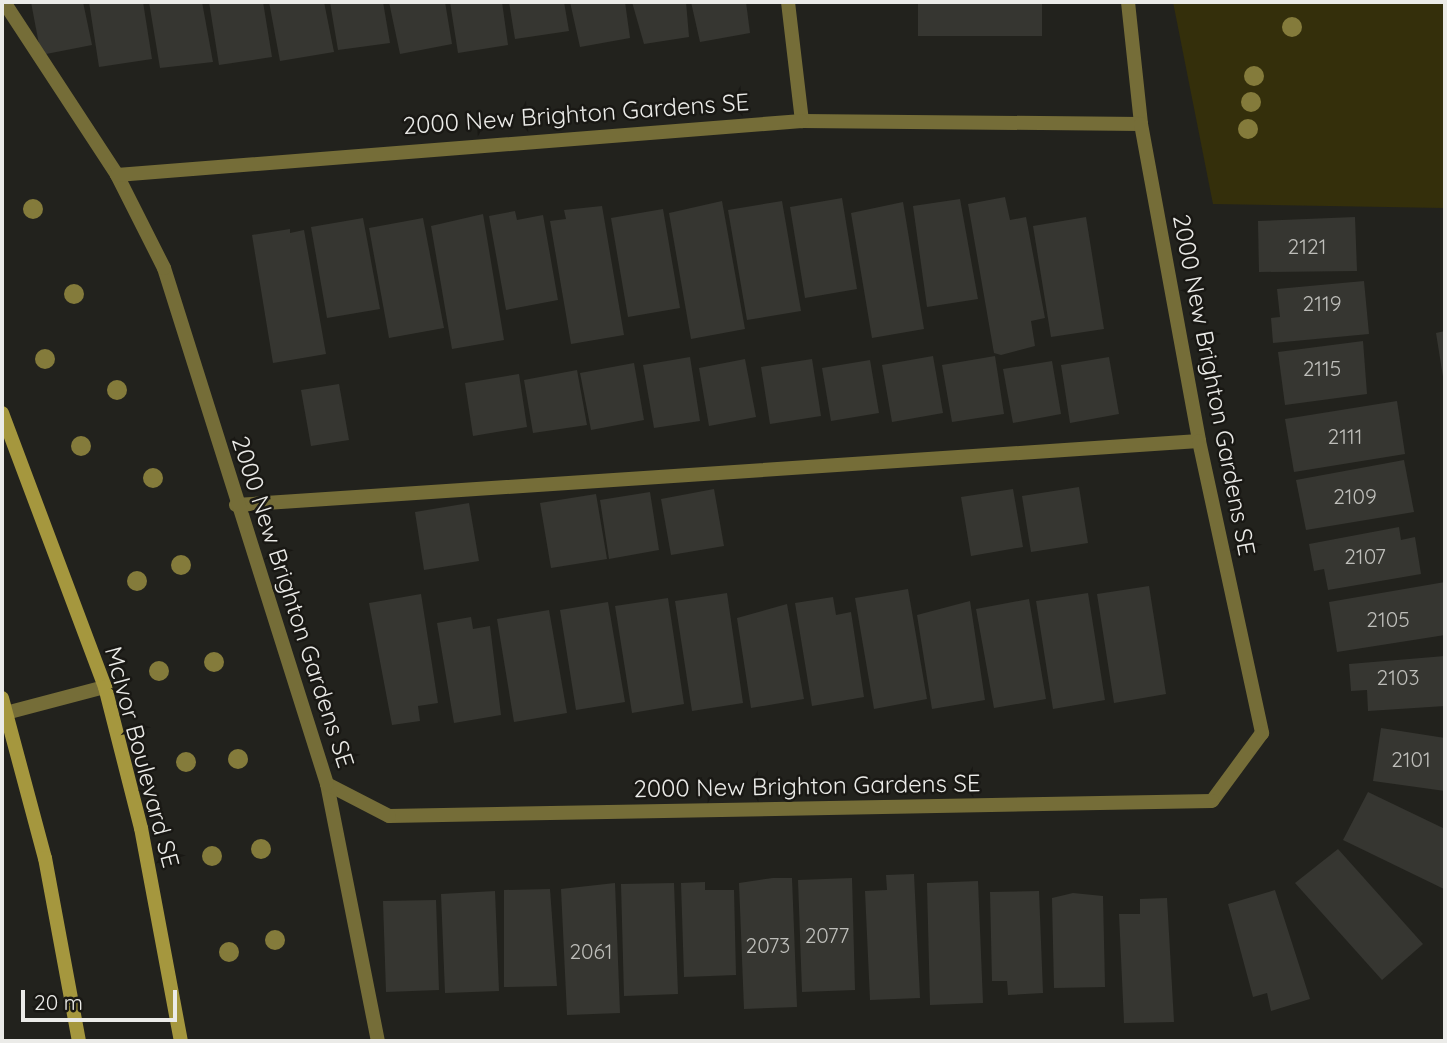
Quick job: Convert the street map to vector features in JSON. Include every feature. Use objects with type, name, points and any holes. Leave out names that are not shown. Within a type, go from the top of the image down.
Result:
[{"type":"main road","name":"McIvor Boulevard SE","points":[[2,413],[105,687],[141,828],[181,1041]]},
{"type":"main road","points":[[2,698],[45,859],[79,1041]]},
{"type":"street","points":[[4,2],[117,175]]},
{"type":"street","points":[[788,2],[802,121]]},
{"type":"street","name":"2000 New Brighton Gardens SE","points":[[1128,2],[1141,124],[1199,441],[1262,733],[1212,801],[389,817],[327,784],[236,505],[164,268],[117,175],[802,121],[1141,124]]},
{"type":"street","points":[[236,505],[1199,441]]},
{"type":"street","points":[[5,714],[105,687]]},
{"type":"street","points":[[327,784],[379,1041]]},
{"type":"shaded area","points":[[1173,2],[1445,2],[1445,208],[1213,204]]},
{"type":"building","points":[[31,2],[83,2],[92,45],[41,55]]},
{"type":"building","points":[[89,2],[143,2],[152,59],[99,67]]},
{"type":"building","points":[[149,2],[202,2],[213,62],[160,68]]},
{"type":"building","points":[[209,2],[263,2],[272,57],[219,65]]},
{"type":"building","points":[[269,2],[324,2],[334,52],[280,61]]},
{"type":"building","points":[[330,2],[383,2],[390,43],[338,50]]},
{"type":"building","points":[[389,2],[445,2],[452,44],[400,54]]},
{"type":"building","points":[[450,2],[502,2],[508,45],[458,53]]},
{"type":"building","points":[[509,2],[564,2],[569,31],[515,39]]},
{"type":"building","points":[[570,2],[625,2],[630,38],[580,47]]},
{"type":"building","points":[[632,2],[686,2],[689,37],[644,44]]},
{"type":"building","points":[[691,2],[746,2],[750,33],[700,42]]},
{"type":"building","points":[[918,2],[1042,2],[1042,36],[918,36]]},
{"type":"building","points":[[1005,197],[1010,220],[1026,217],[1045,318],[1031,321],[1035,346],[1001,355],[994,353],[968,204]]},
{"type":"building","points":[[842,198],[857,289],[805,298],[790,207]]},
{"type":"building","points":[[960,199],[978,299],[927,307],[913,206]]},
{"type":"building","points":[[722,201],[745,329],[691,339],[669,213]]},
{"type":"building","points":[[782,201],[801,311],[747,320],[728,210]]},
{"type":"building","points":[[903,202],[924,329],[872,338],[851,213]]},
{"type":"building","points":[[602,206],[624,335],[571,344],[550,221],[566,219],[564,210]]},
{"type":"building","points":[[663,209],[680,308],[628,317],[611,218]]},
{"type":"building","points":[[515,211],[517,220],[543,215],[558,300],[506,310],[489,216]]},
{"type":"building","points":[[483,214],[504,340],[452,349],[431,226]]},
{"type":"building","points":[[1086,217],[1104,329],[1051,337],[1033,226]]},
{"type":"building","points":[[1355,217],[1357,271],[1259,272],[1258,221]]},
{"type":"building","points":[[363,218],[380,309],[327,318],[311,227]]},
{"type":"building","points":[[423,218],[444,328],[389,338],[369,228]]},
{"type":"building","points":[[290,229],[290,233],[304,230],[326,354],[273,363],[252,235]]},
{"type":"building","points":[[1364,281],[1369,334],[1273,343],[1271,318],[1280,317],[1277,289]]},
{"type":"building","points":[[1445,331],[1445,382],[1444,383],[1436,333]]},
{"type":"building","points":[[1363,341],[1367,394],[1285,405],[1278,352]]},
{"type":"building","points":[[933,356],[943,413],[892,422],[882,365]]},
{"type":"building","points":[[995,356],[1004,414],[952,422],[942,365]]},
{"type":"building","points":[[690,357],[700,421],[654,428],[643,365]]},
{"type":"building","points":[[1109,357],[1119,414],[1070,423],[1061,365]]},
{"type":"building","points":[[745,359],[756,417],[709,426],[699,368]]},
{"type":"building","points":[[812,359],[821,416],[770,424],[761,367]]},
{"type":"building","points":[[870,360],[879,413],[831,421],[822,368]]},
{"type":"building","points":[[1052,361],[1061,414],[1013,423],[1003,369]]},
{"type":"building","points":[[634,363],[644,420],[591,430],[580,373]]},
{"type":"building","points":[[577,370],[587,425],[533,433],[524,380]]},
{"type":"building","points":[[519,374],[527,427],[473,436],[465,383]]},
{"type":"building","points":[[339,384],[349,440],[311,446],[301,390]]},
{"type":"building","points":[[1397,401],[1405,454],[1294,472],[1285,419]]},
{"type":"building","points":[[1404,460],[1414,512],[1306,530],[1296,480]]},
{"type":"building","points":[[1079,487],[1088,543],[1031,552],[1022,496]]},
{"type":"building","points":[[714,489],[724,546],[671,555],[661,499]]},
{"type":"building","points":[[1013,489],[1023,547],[971,556],[961,497]]},
{"type":"building","points":[[650,492],[659,550],[609,559],[600,500]]},
{"type":"building","points":[[596,494],[607,559],[551,568],[540,503]]},
{"type":"building","points":[[469,503],[479,561],[424,570],[415,512]]},
{"type":"building","points":[[1399,527],[1401,540],[1415,537],[1421,574],[1328,590],[1324,569],[1314,571],[1309,544]]},
{"type":"building","points":[[1445,582],[1445,635],[1337,652],[1329,602]]},
{"type":"building","points":[[1149,586],[1166,694],[1114,703],[1097,594]]},
{"type":"building","points":[[908,589],[927,699],[874,709],[855,598]]},
{"type":"building","points":[[727,593],[743,703],[692,711],[675,601]]},
{"type":"building","points":[[1088,593],[1105,700],[1053,709],[1036,601]]},
{"type":"building","points":[[421,594],[438,703],[418,706],[420,721],[392,725],[369,603]]},
{"type":"building","points":[[833,597],[836,615],[851,612],[864,697],[812,706],[795,603]]},
{"type":"building","points":[[668,598],[684,704],[632,713],[615,606]]},
{"type":"building","points":[[1029,599],[1046,699],[994,708],[976,609]]},
{"type":"building","points":[[970,601],[985,700],[932,709],[917,615]]},
{"type":"building","points":[[608,602],[625,702],[576,710],[560,610]]},
{"type":"building","points":[[787,604],[804,699],[751,708],[737,618]]},
{"type":"building","points":[[549,610],[567,713],[514,722],[497,619]]},
{"type":"building","points":[[471,617],[473,629],[490,626],[501,715],[454,723],[437,623]]},
{"type":"building","points":[[1445,656],[1445,706],[1368,711],[1367,690],[1351,691],[1349,664]]},
{"type":"building","points":[[1381,728],[1445,738],[1445,791],[1373,781]]},
{"type":"building","points":[[1368,792],[1445,829],[1444,889],[1343,840]]},
{"type":"building","points":[[1338,849],[1423,944],[1382,980],[1295,883]]},
{"type":"building","points":[[914,874],[920,998],[870,1000],[865,891],[887,890],[886,875]]},
{"type":"building","points":[[792,878],[797,1007],[744,1009],[739,883]]},
{"type":"building","points":[[852,878],[855,990],[802,992],[798,880]]},
{"type":"building","points":[[978,881],[983,1003],[930,1005],[927,883]]},
{"type":"building","points":[[705,882],[705,890],[734,890],[736,975],[684,977],[681,883]]},
{"type":"building","points":[[615,883],[620,1013],[567,1015],[561,889]]},
{"type":"building","points":[[674,883],[678,994],[624,996],[621,884]]},
{"type":"building","points":[[550,889],[557,986],[504,987],[504,890]]},
{"type":"building","points":[[1275,890],[1310,999],[1271,1011],[1267,993],[1253,997],[1228,904]]},
{"type":"building","points":[[495,891],[499,991],[445,993],[441,894]]},
{"type":"building","points":[[1039,891],[1043,993],[1008,995],[1007,981],[992,981],[990,892]]},
{"type":"building","points":[[1073,893],[1103,896],[1105,987],[1054,988],[1052,898]]},
{"type":"building","points":[[1167,898],[1174,1022],[1124,1023],[1119,914],[1140,914],[1140,899]]},
{"type":"building","points":[[436,900],[439,990],[386,992],[383,901]]}]
